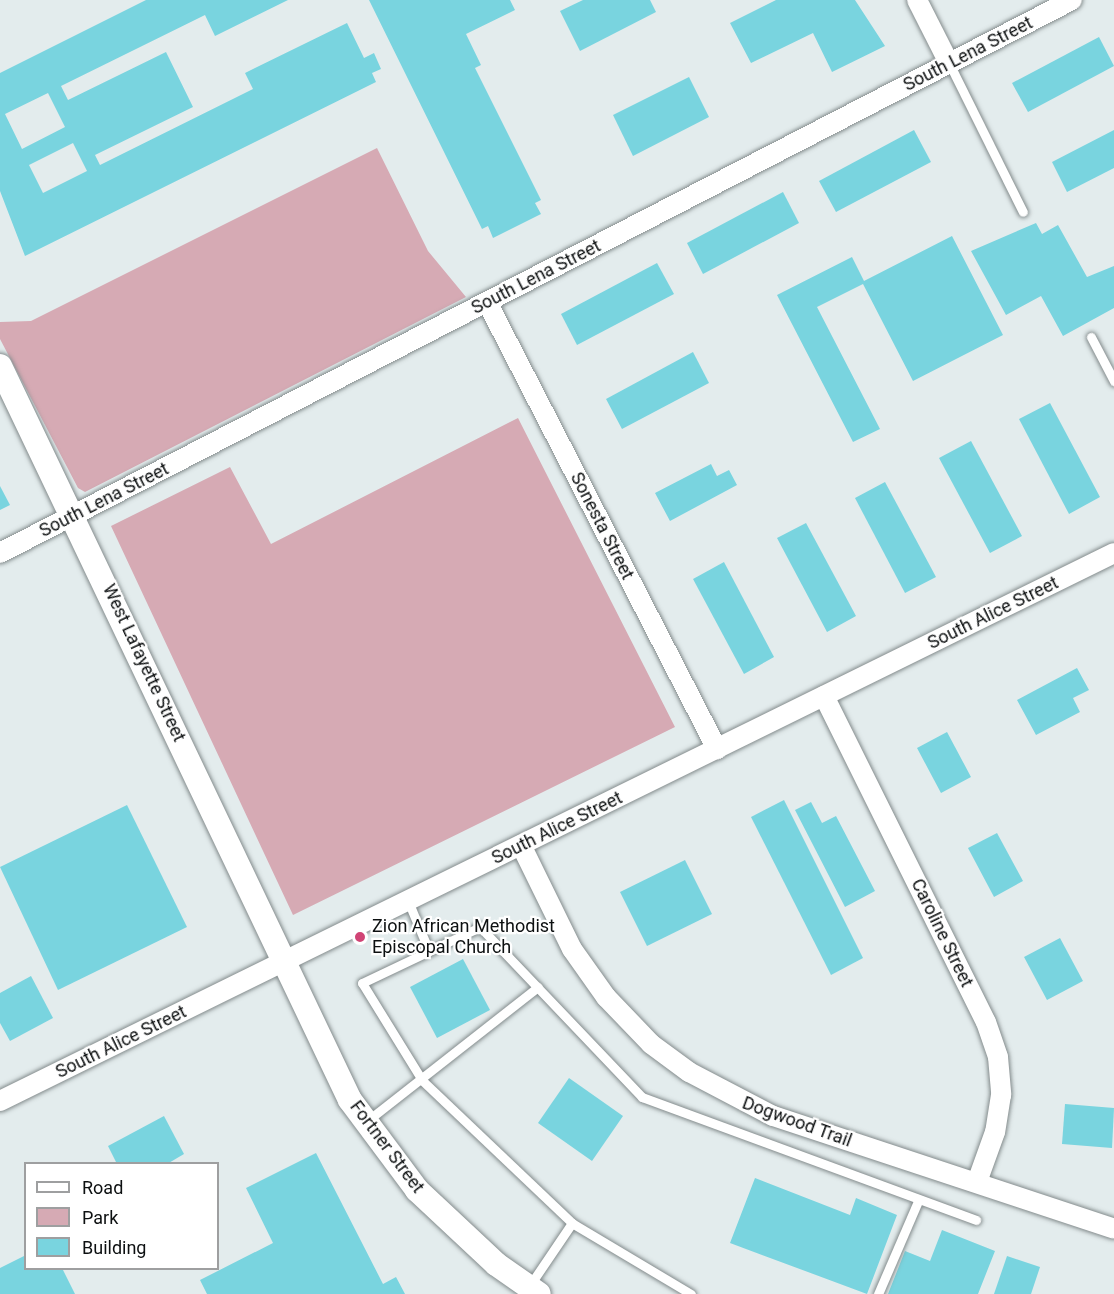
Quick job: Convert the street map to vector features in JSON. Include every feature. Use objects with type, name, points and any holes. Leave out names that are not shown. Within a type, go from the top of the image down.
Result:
[{"type":"street","points":[[917,0],[949,63]]},
{"type":"street","name":"South Lena Street","points":[[0,554],[1072,0]]},
{"type":"street","name":"Sonesta Street","points":[[487,302],[717,749]]},
{"type":"street","name":"West Lafayette Street","points":[[0,366],[75,514],[281,963]]},
{"type":"street","name":"South Alice Street","points":[[0,1101],[1114,553]]},
{"type":"street","name":"Caroline Street","points":[[824,696],[986,1022],[998,1057],[1001,1095],[995,1132],[977,1182]]},
{"type":"street","name":"Dogwood Trail","points":[[521,845],[572,949],[600,988],[651,1044],[680,1065],[773,1116],[1114,1229]]},
{"type":"street","name":"Fortner Street","points":[[281,963],[365,1122],[417,1190],[533,1290]]},
{"type":"lane","points":[[949,63],[1023,212]]},
{"type":"lane","points":[[1091,337],[1114,381]]},
{"type":"lane","points":[[408,901],[429,951]]},
{"type":"lane","points":[[691,1294],[572,1223],[422,1080],[362,983],[480,927],[642,1097],[976,1220]]},
{"type":"lane","points":[[365,1122],[422,1080],[538,987]]},
{"type":"lane","points":[[878,1294],[919,1199]]},
{"type":"lane","points":[[533,1290],[572,1223]]},
{"type":"green space","points":[[377,148],[428,251],[466,297],[85,492],[78,488],[0,339],[0,322],[31,321]]},
{"type":"green space","points":[[518,418],[675,727],[293,915],[111,526],[230,467],[271,544]]},
{"type":"building","points":[[146,0],[288,0],[215,36],[205,15],[61,86],[68,100],[166,52],[193,107],[95,155],[100,165],[253,89],[245,73],[347,23],[364,58],[374,53],[381,69],[372,73],[376,82],[25,256],[0,191],[0,73]],"holes":[[[48,93],[65,127],[22,149],[5,114]],[[73,143],[87,171],[43,193],[29,165]]]},
{"type":"building","points":[[369,0],[510,0],[515,10],[466,34],[481,65],[475,68],[541,200],[535,203],[541,214],[493,238],[488,226],[482,229]]},
{"type":"building","points":[[583,0],[650,0],[656,12],[580,51],[560,11]]},
{"type":"building","points":[[776,0],[855,0],[885,46],[832,72],[813,33],[751,63],[730,23]]},
{"type":"building","points":[[1099,37],[1114,66],[1028,112],[1012,83]]},
{"type":"building","points":[[689,77],[709,117],[633,156],[613,115]]},
{"type":"building","points":[[914,130],[931,162],[836,212],[819,181]]},
{"type":"building","points":[[1114,130],[1114,168],[1067,192],[1052,162]]},
{"type":"building","points":[[783,192],[799,223],[703,274],[687,243]]},
{"type":"building","points":[[1036,223],[1042,234],[1058,225],[1087,277],[1114,266],[1114,308],[1063,336],[1041,296],[1006,315],[971,251]]},
{"type":"building","points":[[952,236],[1003,335],[913,381],[863,284],[817,307],[880,429],[853,442],[777,295],[852,257],[864,281]]},
{"type":"building","points":[[657,263],[674,294],[577,345],[561,314]]},
{"type":"building","points":[[693,352],[709,383],[622,429],[606,399]]},
{"type":"building","points":[[1050,403],[1100,497],[1069,514],[1019,419]]},
{"type":"building","points":[[971,441],[1022,536],[990,553],[939,458]]},
{"type":"building","points":[[711,464],[717,476],[729,470],[737,485],[670,521],[655,493]]},
{"type":"building","points":[[885,482],[936,577],[905,593],[855,498]]},
{"type":"building","points":[[0,486],[10,505],[0,510]]},
{"type":"building","points":[[806,523],[856,616],[827,632],[777,538]]},
{"type":"building","points":[[724,562],[774,657],[744,674],[693,579]]},
{"type":"building","points":[[1077,668],[1089,690],[1073,698],[1080,712],[1036,735],[1017,700]]},
{"type":"building","points":[[947,732],[971,777],[941,793],[917,748]]},
{"type":"building","points":[[784,800],[863,958],[831,975],[751,817]]},
{"type":"building","points":[[811,802],[822,823],[836,816],[875,891],[845,907],[795,810]]},
{"type":"building","points":[[127,805],[187,927],[58,990],[0,867]]},
{"type":"building","points":[[997,833],[1023,881],[994,897],[968,848]]},
{"type":"building","points":[[685,860],[712,914],[647,946],[620,892]]},
{"type":"building","points":[[1060,938],[1083,981],[1047,1000],[1024,957]]},
{"type":"building","points":[[463,959],[490,1010],[437,1038],[410,987]]},
{"type":"building","points":[[31,976],[53,1018],[10,1041],[0,1023],[0,993]]},
{"type":"building","points":[[569,1078],[623,1116],[592,1161],[538,1123]]},
{"type":"building","points":[[1065,1104],[1114,1108],[1112,1148],[1062,1144]]},
{"type":"building","points":[[164,1116],[184,1154],[170,1162],[116,1162],[108,1146]]},
{"type":"building","points":[[316,1153],[383,1284],[396,1277],[405,1294],[207,1294],[200,1280],[273,1243],[246,1188]]},
{"type":"building","points":[[755,1178],[850,1215],[856,1198],[897,1215],[867,1294],[730,1243]]},
{"type":"building","points":[[942,1230],[995,1251],[978,1294],[888,1294],[905,1251],[930,1261]]},
{"type":"building","points":[[24,1256],[24,1270],[63,1270],[75,1294],[0,1294],[0,1268]]},
{"type":"building","points":[[1007,1256],[1040,1267],[1031,1294],[994,1294]]},
{"type":"place","name":"Zion African Methodist Episcopal Church","points":[[360,937]]}]
